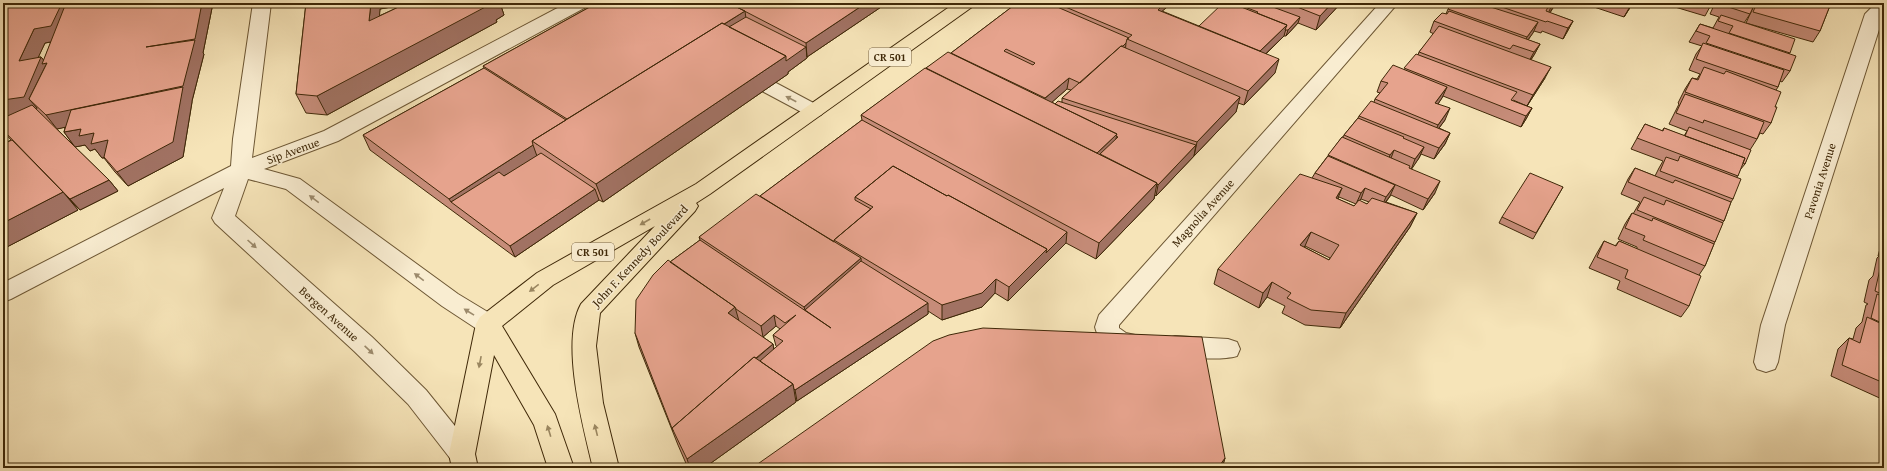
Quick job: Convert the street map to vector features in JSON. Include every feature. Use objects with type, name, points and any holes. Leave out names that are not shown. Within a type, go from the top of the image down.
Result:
[{"type":"main road","name":"John F. Kennedy Boulevard","points":[[488,324],[545,279],[703,189],[966,3]]},
{"type":"main road","name":"John F. Kennedy Boulevard","points":[[606,468],[590,403],[584,346],[589,310],[703,189]]},
{"type":"main road","points":[[464,461],[488,324]]},
{"type":"main road","points":[[488,324],[546,422],[561,468]]},
{"type":"street","name":"Bergen Avenue","points":[[262,3],[243,139],[241,170],[223,218],[363,344],[417,397],[464,461]]},
{"type":"street","name":"Sip Avenue","points":[[3,293],[241,170],[331,136],[580,3]]},
{"type":"street","name":"Magnolia Avenue","points":[[1228,349],[1131,344],[1114,338],[1107,333],[1105,328],[1106,322],[1389,3]]},
{"type":"street","name":"Pavonia Avenue","points":[[1766,362],[1773,325],[1874,14],[1884,5]]},
{"type":"street","points":[[769,87],[814,111]]},
{"type":"street","points":[[241,170],[294,184],[450,300],[488,324]]},
{"type":"building","points":[[3,3],[62,3],[51,26],[34,29],[19,61],[41,57],[24,97],[3,100]]},
{"type":"building","points":[[66,3],[202,3],[195,39],[146,47],[195,40],[183,86],[46,115],[29,99],[47,63],[42,64]]},
{"type":"building","points":[[306,3],[371,3],[369,21],[407,3],[491,4],[317,96],[296,94]]},
{"type":"building","points":[[597,3],[728,3],[745,11],[724,24],[722,23],[567,119],[483,66]]},
{"type":"building","points":[[729,3],[866,3],[806,43]]},
{"type":"building","points":[[1017,3],[1048,3],[1129,38],[1123,46],[1121,46],[1080,83],[1069,78],[1045,98],[951,53]],"holes":[[[1006,49],[1035,63],[1033,65],[1004,51]]]},
{"type":"building","points":[[1056,3],[1153,3],[1162,6],[1158,10],[1279,59],[1248,91],[1127,39],[1132,35]]},
{"type":"building","points":[[1223,3],[1231,3],[1287,25],[1260,51],[1199,26]]},
{"type":"building","points":[[1245,3],[1262,3],[1300,17],[1288,30],[1285,30],[1287,25],[1242,6]]},
{"type":"building","points":[[1287,3],[1332,3],[1320,16]]},
{"type":"building","points":[[1453,3],[1478,3],[1538,22],[1527,37],[1448,9]]},
{"type":"building","points":[[1490,3],[1535,3],[1548,7],[1546,11],[1573,21],[1568,28]]},
{"type":"building","points":[[1538,3],[1554,3],[1551,7]]},
{"type":"building","points":[[1620,3],[1632,3],[1630,6]]},
{"type":"building","points":[[1716,3],[1755,3],[1750,14]]},
{"type":"building","points":[[1757,3],[1831,3],[1820,31],[1753,12]]},
{"type":"building","points":[[1449,11],[1540,44],[1534,52],[1513,45],[1510,49],[1434,21],[1442,13],[1447,14]]},
{"type":"building","points":[[1721,15],[1795,39],[1790,53],[1729,33],[1733,26],[1718,21]]},
{"type":"building","points":[[746,17],[806,47],[786,61],[786,56],[729,27]]},
{"type":"building","points":[[722,23],[786,56],[596,184],[532,141]]},
{"type":"building","points":[[1700,24],[1796,56],[1790,71],[1706,43],[1710,36],[1696,31]]},
{"type":"building","points":[[1439,26],[1551,67],[1533,95],[1419,52]]},
{"type":"building","points":[[1703,43],[1784,70],[1778,87],[1696,59]]},
{"type":"building","points":[[1121,46],[1240,97],[1197,142],[1062,98]]},
{"type":"building","points":[[948,52],[1117,134],[1097,153],[926,68]]},
{"type":"building","points":[[1416,54],[1517,92],[1511,100],[1532,108],[1526,116],[1404,68]]},
{"type":"building","points":[[1393,65],[1447,87],[1435,103],[1450,108],[1438,125],[1375,99],[1388,83],[1381,81]]},
{"type":"building","points":[[1704,67],[1724,74],[1726,71],[1781,92],[1771,123],[1685,92],[1692,78],[1698,80]]},
{"type":"building","points":[[484,68],[566,120],[532,141],[533,145],[449,199],[363,135]]},
{"type":"building","points":[[925,68],[1157,183],[1099,243],[861,115]]},
{"type":"building","points":[[183,87],[173,142],[117,172],[104,157],[108,140],[91,144],[94,133],[79,136],[81,129],[64,132],[71,110]]},
{"type":"building","points":[[1685,94],[1764,122],[1757,139],[1704,120],[1703,123],[1676,113]]},
{"type":"building","points":[[1058,101],[1196,145],[1158,185],[1157,183],[1100,154],[1118,137],[1116,136],[1117,134],[1055,104]]},
{"type":"building","points":[[1371,101],[1450,133],[1439,148],[1359,116]]},
{"type":"building","points":[[32,105],[109,180],[70,199],[3,130],[3,118]]},
{"type":"building","points":[[1358,118],[1424,147],[1415,159],[1394,150],[1390,155],[1344,135]]},
{"type":"building","points":[[862,120],[1067,232],[1046,253],[1047,249],[893,166],[855,197],[855,200],[871,209],[834,240],[834,242],[760,196]]},
{"type":"building","points":[[1645,124],[1663,131],[1664,128],[1745,158],[1738,176],[1637,138]]},
{"type":"building","points":[[1689,127],[1751,150],[1745,164],[1743,163],[1745,158],[1685,136]]},
{"type":"building","points":[[1342,137],[1410,166],[1409,168],[1440,181],[1428,199],[1328,155]]},
{"type":"building","points":[[12,140],[63,192],[3,223],[3,144]]},
{"type":"building","points":[[541,153],[595,189],[510,246],[451,202],[499,172],[504,176]]},
{"type":"building","points":[[1328,156],[1395,185],[1386,197],[1365,188],[1361,193],[1315,173]]},
{"type":"building","points":[[1680,156],[1741,179],[1733,199],[1660,171],[1666,157],[1678,161]]},
{"type":"building","points":[[893,166],[1047,249],[1009,287],[996,279],[982,293],[942,305],[834,240],[873,207],[855,197]]},
{"type":"building","points":[[1635,168],[1673,183],[1675,180],[1731,202],[1724,221],[1628,182]]},
{"type":"building","points":[[1530,173],[1563,187],[1536,233],[1502,217]]},
{"type":"building","points":[[1300,174],[1342,188],[1336,198],[1354,206],[1359,200],[1367,204],[1372,198],[1417,213],[1346,313],[1311,310],[1287,298],[1291,293],[1272,282],[1263,293],[1218,269]],"holes":[[[1311,232],[1339,245],[1329,260],[1300,245]]]},
{"type":"building","points":[[756,194],[861,258],[804,307],[699,237]]},
{"type":"building","points":[[1644,197],[1664,205],[1666,200],[1723,223],[1715,242],[1637,210]]},
{"type":"building","points":[[1632,213],[1652,221],[1653,218],[1714,244],[1705,266],[1643,240],[1645,236],[1625,228]]},
{"type":"building","points":[[700,240],[831,328],[805,310],[861,261],[928,303],[795,390],[793,384],[760,361],[783,341],[773,335],[796,315],[785,323],[774,315],[761,326],[670,262]]},
{"type":"building","points":[[1604,241],[1616,246],[1619,241],[1701,276],[1689,306],[1625,278],[1628,270],[1597,257]]},
{"type":"building","points":[[668,260],[735,307],[728,313],[773,344],[756,358],[754,357],[672,428],[673,431],[635,333],[636,300],[653,275]]},
{"type":"building","points":[[1880,269],[1884,270],[1884,295],[1875,291]]},
{"type":"building","points":[[1877,294],[1884,297],[1884,324],[1871,318]]},
{"type":"building","points":[[1867,317],[1884,325],[1884,383],[1842,365],[1849,338],[1860,343]]},
{"type":"building","points":[[983,328],[1202,337],[1225,458],[1220,465],[1195,468],[752,468],[933,341],[949,335]]},
{"type":"building","points":[[754,357],[793,384],[687,459],[672,428]]}]
